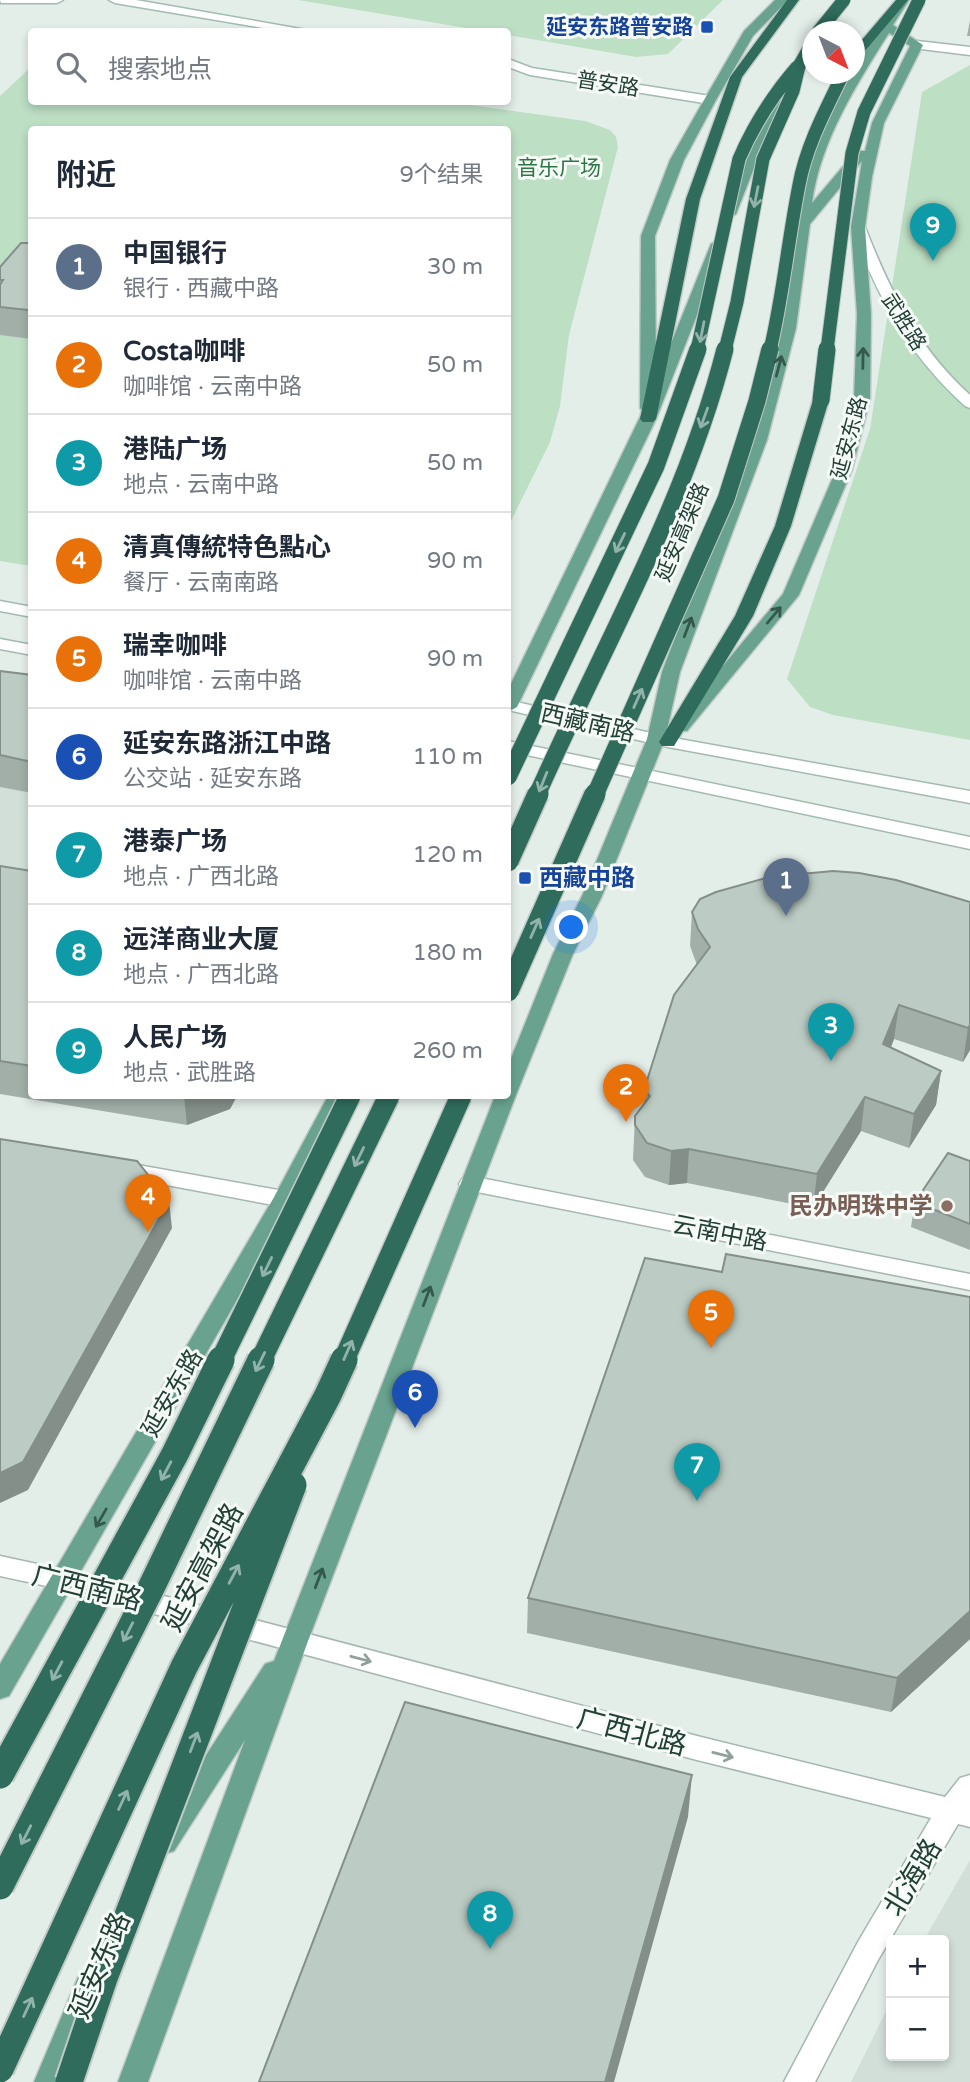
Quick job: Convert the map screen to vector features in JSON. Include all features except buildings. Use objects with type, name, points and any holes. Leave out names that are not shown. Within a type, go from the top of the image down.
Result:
[{"type":"highway","points":[[648,419],[693,199],[736,77],[793,0]]},
{"type":"highway","points":[[827,21],[843,0]]},
{"type":"highway","points":[[865,43],[902,0]]},
{"type":"highway","points":[[662,741],[744,617],[783,526],[821,400],[852,153],[864,112],[919,0]]},
{"type":"highway","name":"延安高架路","points":[[511,855],[684,476],[718,381],[737,302],[763,159],[793,91],[802,61]]},
{"type":"highway","points":[[511,771],[656,466],[680,405],[700,342],[738,159],[751,130],[772,96],[799,66]]},
{"type":"highway","name":"延安高架路","points":[[511,983],[726,499],[757,401],[779,313],[799,182],[818,124],[838,84]]},
{"type":"highway","points":[[0,1775],[175,1454],[349,1099]]},
{"type":"highway","name":"延安高架路","points":[[0,1886],[150,1590],[388,1099]]},
{"type":"highway","name":"延安高架路","points":[[0,2069],[184,1667],[328,1395],[460,1099]]},
{"type":"highway","points":[[69,2082],[104,1978],[328,1395]]},
{"type":"main road","points":[[648,419],[648,236],[677,160],[709,100],[748,34],[782,0]]},
{"type":"main road","points":[[831,21],[843,0]]},
{"type":"main road","name":"延安东路","points":[[662,741],[671,672],[760,440],[789,328],[808,185],[820,149],[851,83],[902,0]]},
{"type":"main road","points":[[886,26],[917,45]]},
{"type":"main road","name":"延安东路","points":[[511,1083],[563,954],[592,896],[641,774],[662,741],[791,595],[844,470],[862,399],[864,314],[858,227],[872,141],[917,45]]},
{"type":"main road","points":[[511,700],[648,419],[749,163],[802,71]]},
{"type":"main road","points":[[802,225],[872,141]]},
{"type":"main road","name":"延安东路","points":[[0,1688],[284,1199],[337,1099]]},
{"type":"main road","name":"延安东路","points":[[133,2082],[295,1641],[505,1099]]},
{"type":"main road","name":"延安东路","points":[[50,2082],[120,1910],[295,1641]]},
{"type":"street","points":[[0,9],[9,1],[57,0]]},
{"type":"street","points":[[114,0],[287,28]]},
{"type":"street","points":[[917,45],[970,51]]},
{"type":"street","name":"普安路","points":[[511,64],[530,71],[709,100]]},
{"type":"street","name":"武胜路","points":[[858,227],[893,312],[917,348],[951,387],[970,403]]},
{"type":"street","points":[[0,606],[28,610]]},
{"type":"street","points":[[0,644],[28,649]]},
{"type":"street","name":"西藏南路","points":[[511,707],[662,741]]},
{"type":"street","points":[[662,741],[970,797]]},
{"type":"street","points":[[511,747],[970,843]]},
{"type":"street","points":[[95,1166],[284,1199]]},
{"type":"street","name":"云南中路","points":[[470,1184],[970,1282]]},
{"type":"street","name":"广西南路","points":[[0,1566],[65,1580],[295,1641]]},
{"type":"street","name":"广西北路","points":[[295,1641],[697,1748],[961,1813]]},
{"type":"street","name":"北海路","points":[[799,2082],[868,1951],[961,1813],[970,1787]]},
{"type":"shaded area","points":[[0,703],[28,707],[28,904],[0,899]]},
{"type":"shaded area","points":[[970,1860],[970,2082],[851,2082],[886,2011],[886,2061],[949,2061],[949,1935],[927,1935]]},
{"type":"green space","points":[[298,0],[723,0],[668,54],[636,57],[511,36],[511,28],[466,28]]},
{"type":"green space","points":[[970,65],[970,740],[833,715],[810,707],[787,679],[870,429],[922,92]]},
{"type":"green space","name":"音乐广场","points":[[28,70],[28,105],[470,105],[585,121],[610,130],[616,137],[618,147],[569,335],[560,406],[550,442],[511,521],[511,126],[28,126],[28,566],[0,561],[0,96]]},
{"type":"place","name":"延安东路普安路","points":[[707,27]]},
{"type":"place","name":"人民广场","points":[[933,261]]},
{"type":"place","name":"西藏中路","points":[[525,878]]},
{"type":"place","name":"中国银行","points":[[786,916]]},
{"type":"place","name":"港陆广场","points":[[831,1061]]},
{"type":"place","name":"Costa咖啡","points":[[626,1122]]},
{"type":"place","name":"民办明珠中学","points":[[947,1206]]},
{"type":"place","name":"清真傳統特色點心","points":[[148,1232]]},
{"type":"place","name":"瑞幸咖啡","points":[[711,1348]]},
{"type":"place","name":"延安东路浙江中路","points":[[415,1428]]},
{"type":"place","name":"港泰广场","points":[[697,1501]]},
{"type":"place","name":"远洋商业大厦","points":[[490,1949]]}]
